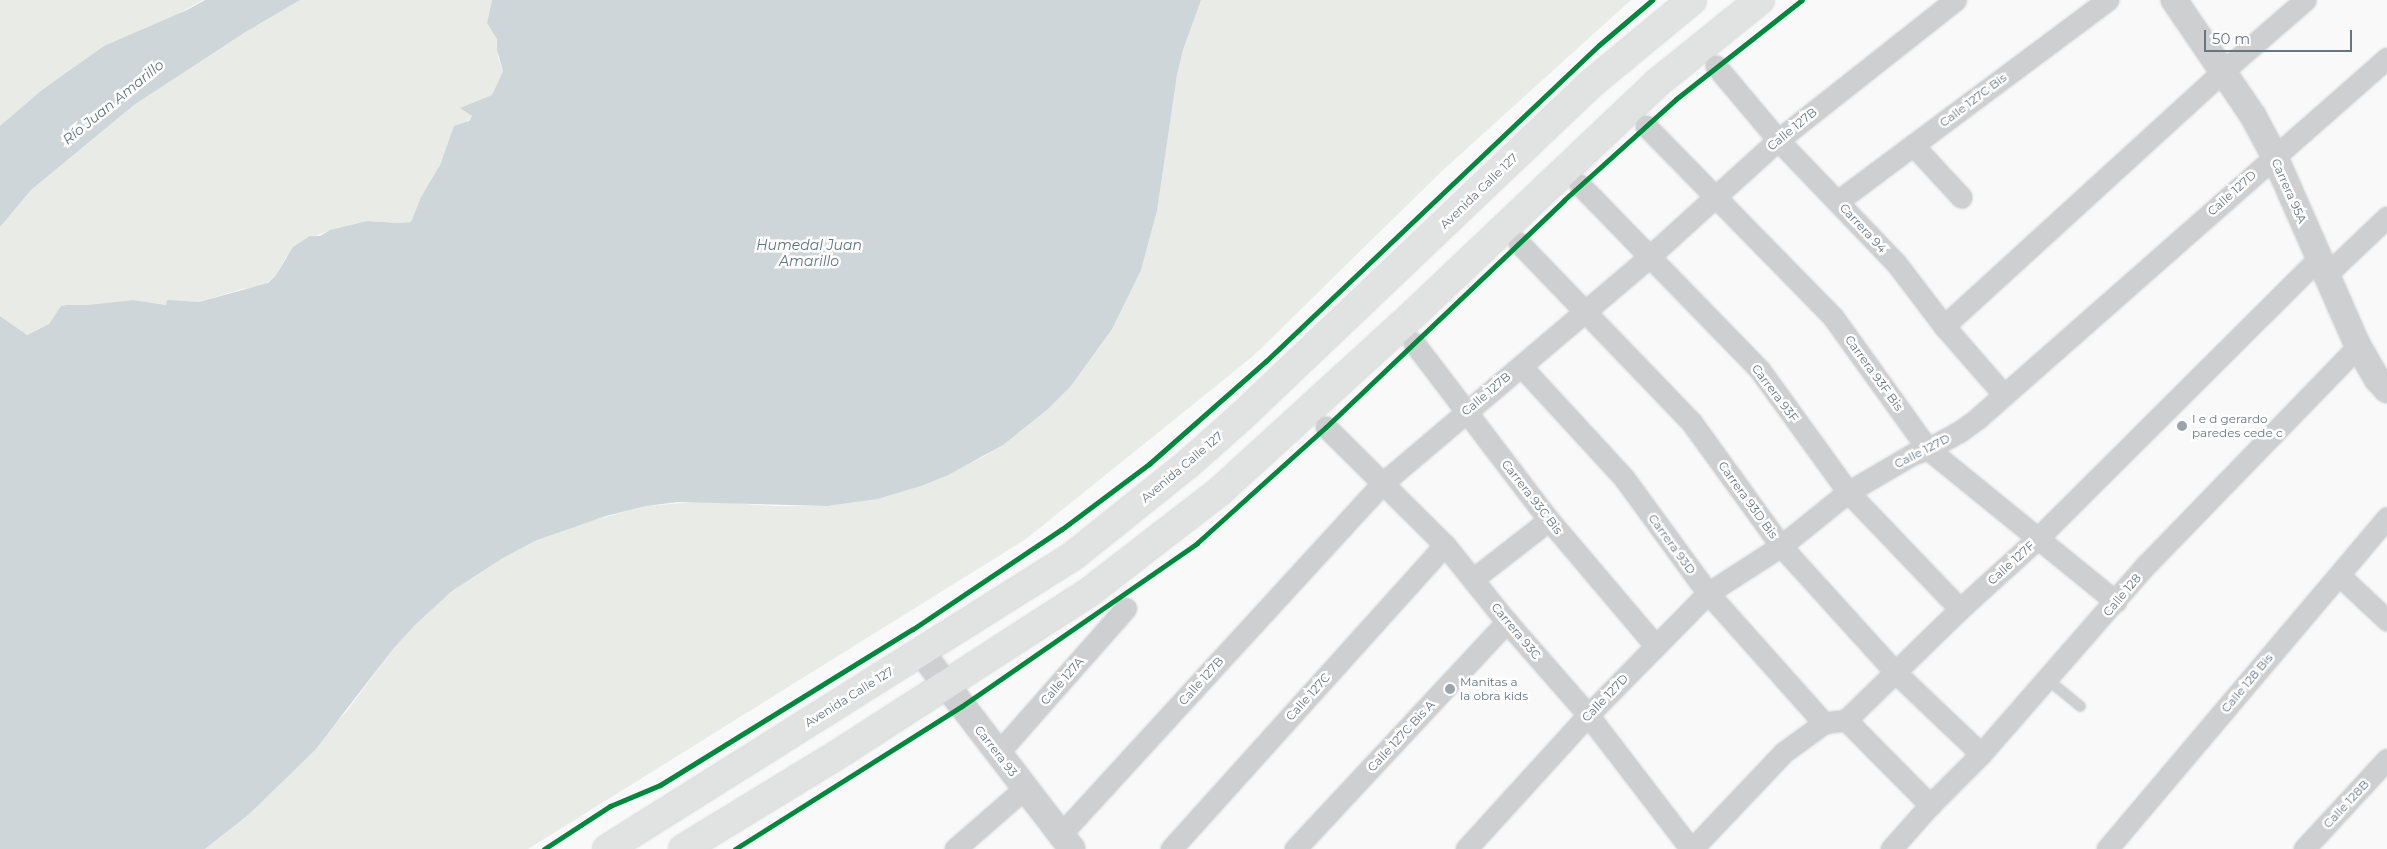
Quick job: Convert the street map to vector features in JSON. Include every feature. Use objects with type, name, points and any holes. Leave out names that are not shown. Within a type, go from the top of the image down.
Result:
[{"type":"main road","name":"Avenida Calle 127","points":[[607,849],[1073,556],[1188,464],[1300,362],[1587,86],[1692,0]]},
{"type":"main road","points":[[684,849],[946,686],[1088,593],[1220,492],[1401,326],[1658,83],[1760,0]]},
{"type":"street","name":"Calle 127B","points":[[1066,842],[1384,482],[1649,257],[1778,140],[1932,7],[1955,0]]},
{"type":"street","name":"Calle 127C Bis","points":[[1838,201],[2108,0]]},
{"type":"street","name":"Carrera 95A","points":[[2174,0],[2252,116],[2274,156],[2358,346],[2384,381]]},
{"type":"street","points":[[1944,326],[2222,72],[2305,0]]},
{"type":"street","name":"Calle 127D","points":[[1466,849],[1588,715],[1708,593],[1781,546],[1848,492],[1913,454],[1928,449],[1959,432],[2004,395],[2387,58]]},
{"type":"street","name":"Carrera 94","points":[[1716,66],[1778,140],[1896,263],[1944,326],[2004,395]]},
{"type":"street","name":"Carrera 93F Bis","points":[[1646,126],[1833,317],[1928,449],[2116,602]]},
{"type":"street","points":[[1913,144],[1961,197]]},
{"type":"street","name":"Carrera 93F","points":[[1580,185],[1759,369],[1848,492],[1960,609]]},
{"type":"street","name":"Calle 127F","points":[[1846,720],[1960,609],[2037,539],[2323,266],[2387,217]]},
{"type":"street","name":"Carrera 93D Bis","points":[[1519,243],[1692,423],[1781,546],[1896,673],[1981,754]]},
{"type":"street","name":"Carrera 93C Bis","points":[[1414,343],[1467,410],[1549,520],[1656,646]]},
{"type":"street","name":"Calle 128","points":[[1891,849],[1930,805],[1981,754],[2148,564],[2358,346]]},
{"type":"street","name":"Carrera 93D","points":[[1520,366],[1624,478],[1708,593],[1824,723]]},
{"type":"street","name":"Carrera 93C","points":[[1326,427],[1384,482],[1445,545],[1507,622],[1588,715],[1691,849]]},
{"type":"street","name":"Calle 128 Bis","points":[[2107,849],[2387,518]]},
{"type":"street","points":[[1474,579],[1549,520]]},
{"type":"street","name":"Calle 127C","points":[[1171,849],[1445,545]]},
{"type":"street","points":[[2339,575],[2387,620]]},
{"type":"street","name":"Calle 127A","points":[[998,754],[1126,608]]},
{"type":"street","name":"Calle 127C Bis A","points":[[1295,849],[1507,622]]},
{"type":"street","name":"Carrera 93","points":[[920,652],[1066,842]]},
{"type":"street","points":[[1691,849],[1784,752],[1824,723],[1846,720],[1930,805]]},
{"type":"street","name":"Calle 128B","points":[[2304,849],[2387,759]]},
{"type":"street","points":[[955,849],[1025,788]]},
{"type":"lane","points":[[2048,679],[2080,706]]},
{"type":"shaded area","points":[[0,0],[203,0],[42,90],[0,127]]},
{"type":"shaded area","points":[[300,0],[492,0],[487,23],[498,39],[498,57],[503,71],[492,95],[461,108],[472,116],[449,141],[438,169],[421,197],[411,222],[367,221],[330,230],[315,236],[286,257],[276,275],[263,286],[242,289],[199,302],[168,301],[167,305],[133,300],[61,306],[49,324],[26,335],[0,316],[0,227],[31,190],[134,105],[244,33]]},
{"type":"shaded area","points":[[1201,0],[1631,0],[1442,171],[1252,357],[1026,539],[528,849],[205,849],[248,815],[347,711],[393,649],[415,625],[452,591],[503,558],[537,540],[573,526],[646,506],[708,501],[772,506],[827,506],[878,499],[921,486],[985,456],[1048,409],[1141,270],[1157,211],[1177,75],[1183,50]]},
{"type":"water","name":"Río Juan Amarillo","points":[[205,0],[300,0],[244,33],[134,105],[31,190],[0,227],[0,126],[42,90],[104,46],[187,10]]},
{"type":"water","name":"Humedal Juan Amarillo","points":[[492,0],[1201,0],[1183,50],[1177,75],[1157,211],[1141,270],[1112,329],[1070,387],[1048,409],[1003,445],[948,475],[921,486],[878,499],[827,506],[678,502],[646,506],[606,516],[537,540],[503,558],[452,591],[415,625],[393,649],[315,750],[248,815],[205,849],[0,849],[0,316],[27,335],[49,324],[61,306],[133,300],[166,305],[167,300],[199,302],[268,283],[276,275],[293,247],[310,236],[320,236],[330,230],[367,221],[411,222],[421,197],[440,165],[454,126],[469,121],[472,116],[460,108],[492,95],[503,71],[497,50],[497,39],[487,23]]},
{"type":"cycle path","points":[[544,849],[610,806],[660,785],[913,629],[1062,529],[1149,464],[1266,361],[1599,45],[1652,0]]},
{"type":"cycle path","points":[[735,849],[962,706],[1197,543],[1326,427],[1564,200],[1676,99],[1802,0]]},
{"type":"place","name":"I e d gerardo paredes cede c","points":[[2182,426]]},
{"type":"place","name":"Manitas a la obra kids","points":[[1450,689]]}]
